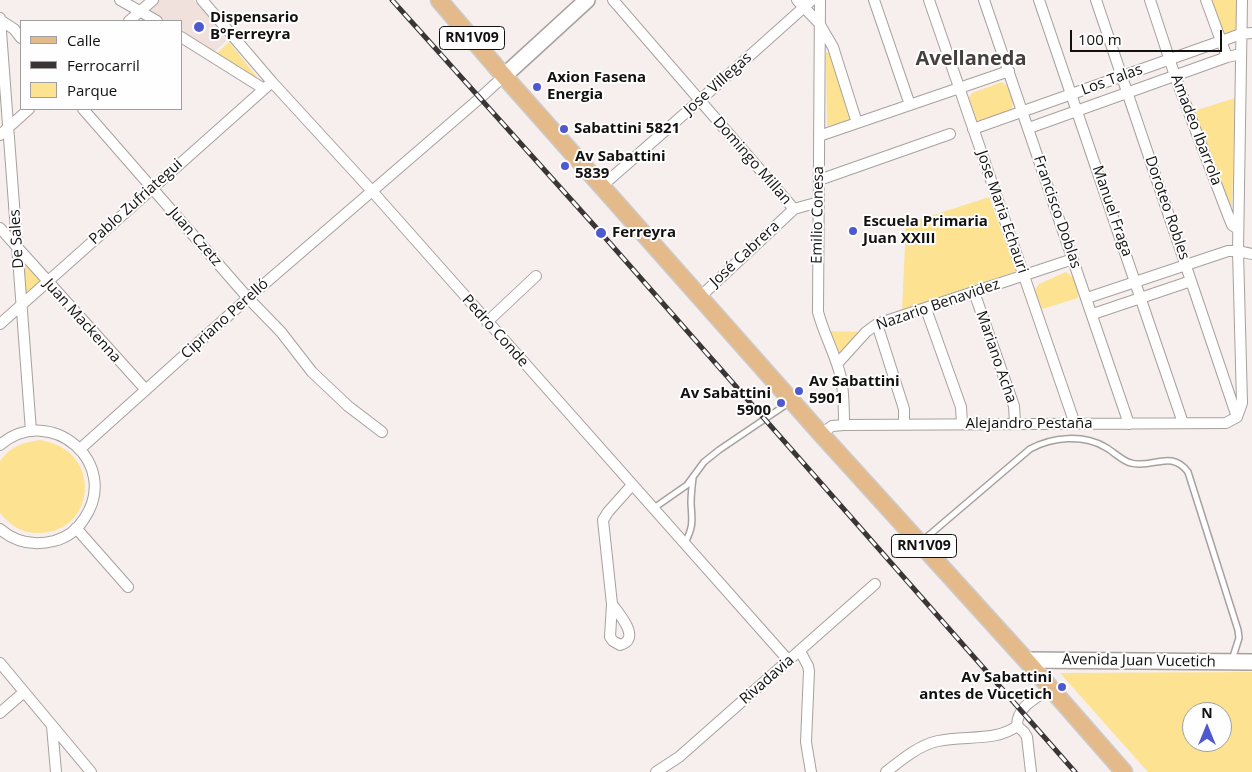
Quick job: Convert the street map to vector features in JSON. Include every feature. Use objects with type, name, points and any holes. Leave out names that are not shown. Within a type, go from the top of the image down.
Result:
[{"type":"main road","name":"RN1V09","points":[[439,0],[821,434],[1026,660],[1124,772]]},
{"type":"main road","points":[[504,76],[587,0]]},
{"type":"main road","name":"Avenida Juan Vucetich","points":[[1026,660],[1252,662]]},
{"type":"street","points":[[120,0],[155,20]]},
{"type":"street","points":[[130,20],[153,0]]},
{"type":"street","name":"Pedro Conde","points":[[202,0],[272,82],[372,191],[788,661]]},
{"type":"street","name":"Domingo Millan","points":[[613,0],[794,209]]},
{"type":"street","name":"Jose Villegas","points":[[602,186],[699,101],[800,4],[812,0]]},
{"type":"street","name":"Emilio Conesa","points":[[820,0],[818,312],[844,394],[844,425]]},
{"type":"street","points":[[874,0],[910,105]]},
{"type":"street","name":"Jose Maria Echauri","points":[[929,0],[1076,424]]},
{"type":"street","name":"Francisco Doblas","points":[[984,0],[1093,314],[1129,424]]},
{"type":"street","name":"Manuel Fraga","points":[[1040,0],[1183,423]]},
{"type":"street","name":"Doroteo Robles","points":[[1096,0],[1238,417]]},
{"type":"street","name":"Amadeo Ibarrola","points":[[1150,0],[1174,76],[1232,225],[1238,229]]},
{"type":"street","points":[[1206,0],[1227,57]]},
{"type":"street","points":[[1238,417],[1242,404],[1238,251],[1241,54],[1247,34],[1242,0]]},
{"type":"street","points":[[800,4],[819,23],[833,47],[857,123]]},
{"type":"street","points":[[0,19],[14,29],[20,37]]},
{"type":"street","name":"De Sales","points":[[0,19],[31,431]]},
{"type":"street","name":"Los Talas","points":[[973,129],[1247,34]]},
{"type":"street","points":[[182,38],[264,89]]},
{"type":"street","points":[[1029,128],[1227,57],[1241,54]]},
{"type":"street","points":[[819,136],[1009,71]]},
{"type":"street","name":"Cipriano Perelló","points":[[80,449],[248,298],[504,76]]},
{"type":"street","name":"Pablo Zufriategui","points":[[0,324],[272,82]]},
{"type":"street","points":[[0,135],[28,110]]},
{"type":"street","name":"Juan Czetz","points":[[84,110],[280,332],[312,372],[348,406],[382,432]]},
{"type":"street","points":[[819,180],[950,134]]},
{"type":"street","points":[[1240,149],[1252,149]]},
{"type":"street","name":"José Cabrera","points":[[700,296],[794,209],[819,202]]},
{"type":"street","name":"Juan Mackenna","points":[[0,228],[146,390]]},
{"type":"street","points":[[1087,298],[1228,251],[1252,254]]},
{"type":"street","name":"Nazario Benavidez","points":[[836,364],[866,332],[877,324],[1073,259]]},
{"type":"street","points":[[487,322],[536,276]]},
{"type":"street","points":[[1093,314],[1191,281]]},
{"type":"street","name":"Mariano Acha","points":[[974,292],[1014,406],[1015,424]]},
{"type":"street","points":[[926,309],[961,407],[962,424]]},
{"type":"street","points":[[877,324],[904,409],[904,424]]},
{"type":"street","name":"Alejandro Pestaña","points":[[821,434],[832,426],[844,425],[1226,423],[1238,417]]},
{"type":"street","points":[[0,445],[18,434],[31,431],[42,430],[63,436],[80,449],[88,460],[95,486],[93,500],[88,513],[76,528],[58,540],[45,543],[31,543],[18,540],[0,529]]},
{"type":"street","points":[[612,604],[603,520],[632,485]]},
{"type":"street","points":[[76,528],[128,587]]},
{"type":"street","name":"Rivadavia","points":[[656,772],[679,757],[875,584]]},
{"type":"street","points":[[800,651],[809,671],[806,742],[812,772]]},
{"type":"street","points":[[0,663],[91,772]]},
{"type":"street","points":[[1031,772],[1027,737],[1017,726],[1017,717],[1027,704],[1050,688]]},
{"type":"street","points":[[0,713],[24,692]]},
{"type":"street","points":[[52,725],[56,772]]},
{"type":"street","points":[[886,772],[920,749],[937,741],[1002,733],[1012,730],[1017,726]]},
{"type":"lane","points":[[653,508],[687,485],[704,462],[719,450],[792,401]]},
{"type":"lane","points":[[920,542],[1030,448],[1042,442],[1057,439],[1080,439],[1097,442],[1129,463],[1137,464],[1172,460],[1184,466],[1188,472],[1238,630],[1239,638],[1231,662]]},
{"type":"lane","points":[[685,543],[690,534],[693,518],[691,503],[693,478]]},
{"type":"shaded area","name":"Dispensario B°Ferreyra","points":[[157,0],[194,0],[227,40],[213,53],[182,34],[182,20],[161,20],[146,10]]},
{"type":"green space","points":[[1211,0],[1237,0],[1236,31],[1221,34]]},
{"type":"green space","points":[[229,42],[257,77],[254,79],[214,56]]},
{"type":"green space","points":[[830,52],[850,121],[827,126],[826,53]]},
{"type":"green space","points":[[1002,82],[1009,88],[1012,95],[1011,111],[981,123],[977,121],[969,98],[972,93]]},
{"type":"green space","points":[[1235,98],[1232,207],[1229,207],[1194,111]]},
{"type":"green space","points":[[989,197],[1016,271],[902,310],[906,224]]},
{"type":"green space","points":[[21,258],[42,283],[24,298]]},
{"type":"green space","points":[[1066,272],[1076,283],[1078,298],[1042,309],[1035,290],[1039,284]]},
{"type":"green space","points":[[823,331],[866,332],[837,364]]},
{"type":"green space","points":[[40,440],[61,447],[75,459],[83,474],[85,491],[81,507],[71,521],[56,530],[31,533],[16,527],[0,513],[0,461],[17,446]]},
{"type":"green space","points":[[1252,672],[1252,772],[1148,772],[1060,673]]},
{"type":"railway","points":[[392,0],[601,233],[1075,772]]},
{"type":"place","name":"Dispensario B°Ferreyra","points":[[199,27]]},
{"type":"place","name":"Axion Fasena Energia","points":[[537,87]]},
{"type":"place","name":"Sabattini 5821","points":[[564,129]]},
{"type":"place","name":"Av Sabattini 5839","points":[[565,166]]},
{"type":"place","name":"Escuela Primaria Juan XXIII","points":[[853,231]]},
{"type":"place","name":"Ferreyra","points":[[601,233]]},
{"type":"place","name":"Av Sabattini 5901","points":[[799,391]]},
{"type":"place","name":"Av Sabattini 5900","points":[[781,403]]},
{"type":"place","name":"Av Sabattini antes de Vucetich","points":[[1062,687]]},
{"type":"district","name":"Avellaneda","points":[[971,59]]}]
